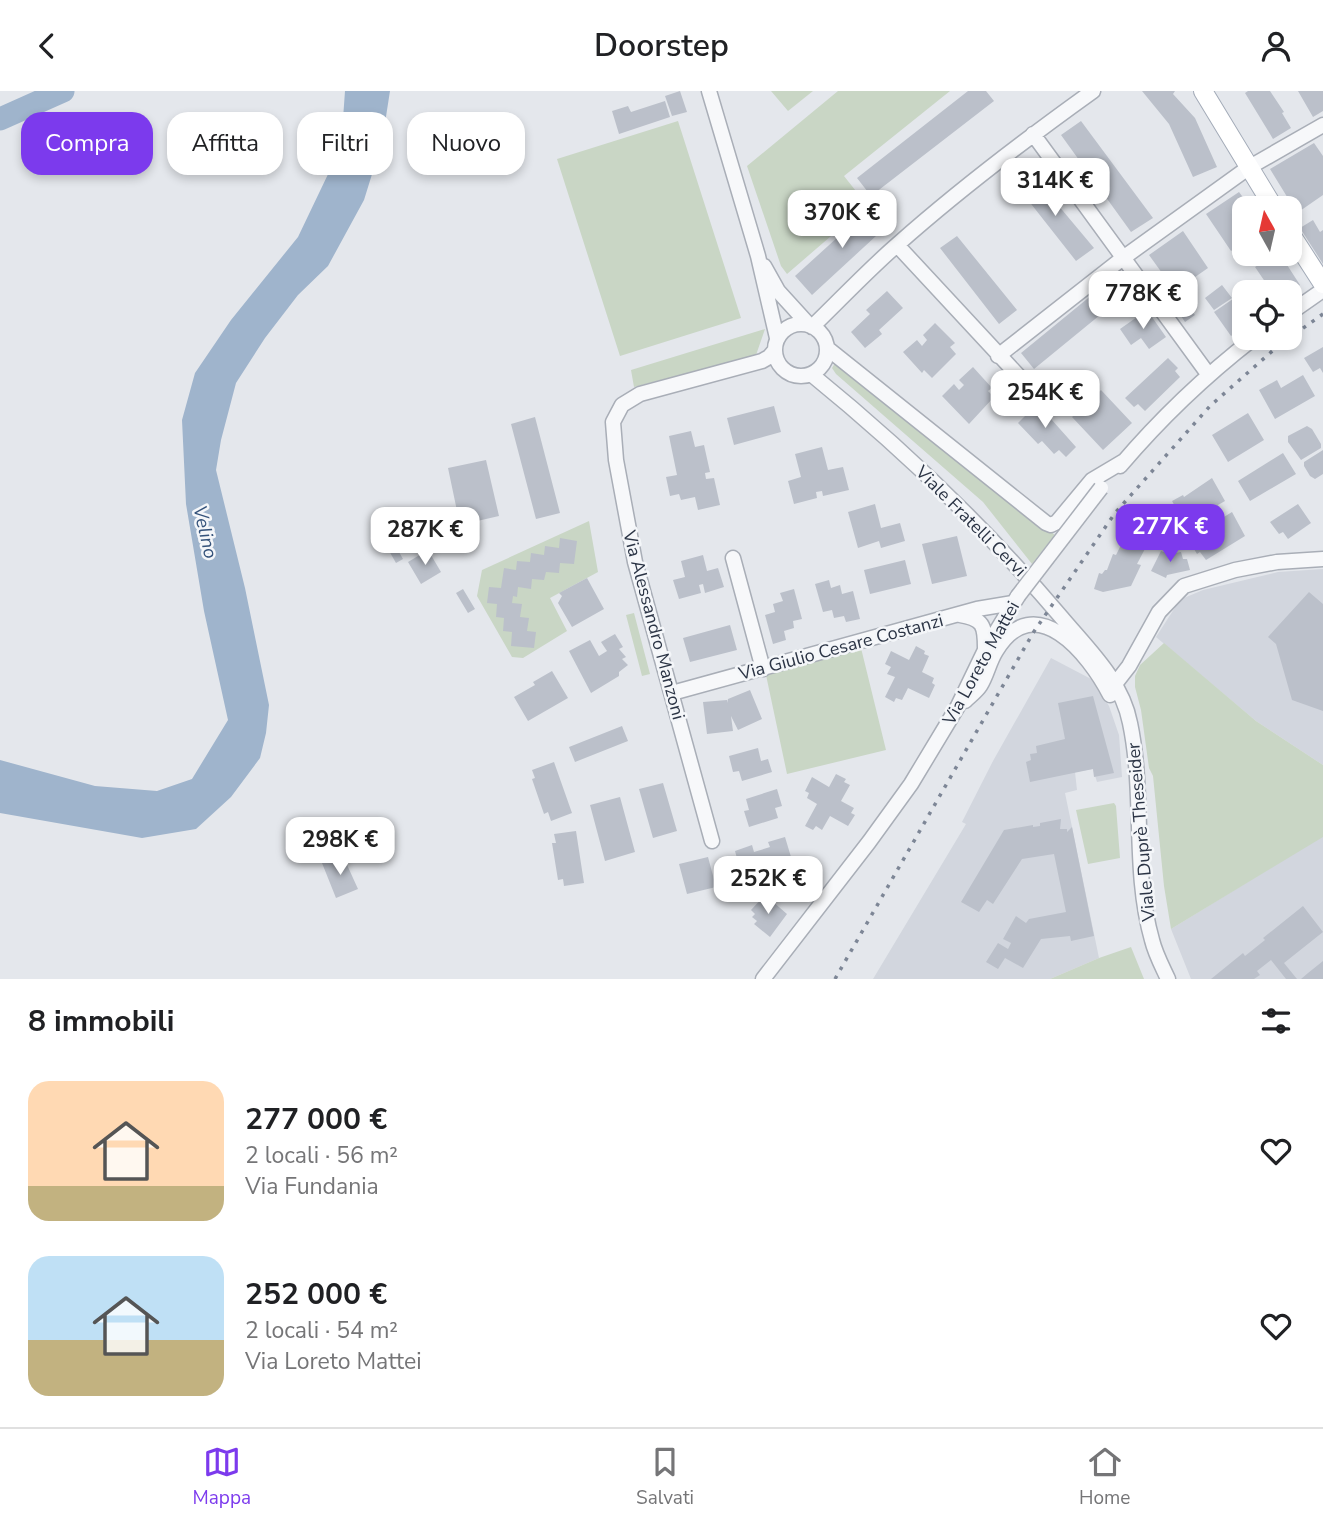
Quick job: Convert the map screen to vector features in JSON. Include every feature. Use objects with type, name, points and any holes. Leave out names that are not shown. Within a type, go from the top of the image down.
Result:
[{"type":"main road","points":[[1203,91],[1266,196]]},
{"type":"main road","points":[[1302,252],[1322,283]]},
{"type":"street","points":[[709,91],[758,255],[780,365],[794,375],[811,374],[823,363],[827,348],[825,339],[778,291],[758,255]]},
{"type":"street","points":[[811,326],[897,245],[1033,134],[1093,91]]},
{"type":"street","points":[[998,356],[1123,258],[1248,168],[1323,125]]},
{"type":"street","points":[[1033,134],[1208,374]]},
{"type":"street","points":[[897,245],[1027,385]]},
{"type":"street","points":[[1302,302],[1322,283]]},
{"type":"street","points":[[776,344],[789,327],[796,324],[811,326]]},
{"type":"street","name":"Via Alessandro Manzoni","points":[[712,841],[635,562],[615,460],[613,422],[622,405],[640,394],[762,361],[769,357],[776,344]]},
{"type":"street","points":[[827,348],[1051,525],[1092,480],[1124,461]]},
{"type":"street","name":"Via Loreto Mattei","points":[[763,979],[911,784],[958,706],[985,650],[1016,599],[1101,488],[1142,440],[1208,374],[1239,350]]},
{"type":"street","name":"Viale Fratelli Cervi","points":[[811,374],[860,414],[972,517],[1056,611],[1115,684]]},
{"type":"street","points":[[733,558],[763,669]]},
{"type":"street","points":[[1115,684],[1129,666],[1158,612],[1184,586],[1235,570],[1277,562],[1323,559]]},
{"type":"street","points":[[958,615],[1016,599]]},
{"type":"street","name":"Via Giulio Cesare Costanzi","points":[[672,693],[958,615],[975,618],[982,624],[985,650]]},
{"type":"street","points":[[958,706],[980,687],[996,650],[1013,631],[1028,624],[1044,625],[1077,650],[1105,685],[1122,717],[1136,767]]},
{"type":"street","name":"Viale Duprè Theseider","points":[[1115,684],[1130,722],[1136,767],[1146,914],[1152,942],[1168,979]]},
{"type":"shaded area","points":[[1323,569],[1323,765],[1256,721],[1156,637],[1184,598],[1203,590],[1278,572]]},
{"type":"shaded area","points":[[1051,658],[1093,680],[1109,706],[1119,735],[1122,777],[1097,782],[1093,769],[1075,772],[1077,790],[1065,793],[1099,958],[1050,979],[873,979],[966,824],[962,822],[993,761]]},
{"type":"shaded area","points":[[1321,837],[1323,979],[1191,979],[1171,929]]},
{"type":"green space","points":[[771,91],[813,91],[788,111]]},
{"type":"green space","points":[[838,91],[950,91],[844,176],[867,205],[787,274],[781,266],[747,166]]},
{"type":"green space","points":[[678,121],[741,318],[620,356],[557,159]]},
{"type":"green space","points":[[765,329],[756,355],[634,387],[631,370]]},
{"type":"green space","points":[[837,360],[1055,535],[1032,564],[983,502],[836,374],[832,368]]},
{"type":"green space","points":[[589,521],[598,572],[550,598],[567,631],[523,658],[512,657],[477,596],[482,570]]},
{"type":"green space","points":[[634,613],[650,674],[642,676],[626,615]]},
{"type":"green space","points":[[1164,643],[1256,721],[1323,765],[1323,837],[1171,929],[1153,776],[1149,768],[1135,687],[1135,676],[1140,665]]},
{"type":"green space","points":[[861,648],[886,750],[787,774],[766,675]]},
{"type":"green space","points":[[1114,803],[1120,858],[1088,864],[1076,810]]},
{"type":"green space","points":[[1131,947],[1144,979],[1050,979],[1099,958]]},
{"type":"water","points":[[345,91],[390,91],[387,112],[344,112]]},
{"type":"water","points":[[328,175],[372,175],[364,200],[328,266],[298,295],[265,338],[236,383],[221,440],[216,470],[245,588],[269,705],[260,758],[231,797],[196,829],[142,838],[0,813],[0,760],[95,786],[157,791],[192,779],[228,720],[204,611],[186,504],[182,420],[195,373],[231,320],[298,237]]},
{"type":"building","points":[[680,91],[687,112],[672,116],[665,96]]},
{"type":"building","points":[[968,91],[986,91],[994,101],[871,196],[857,178]]},
{"type":"building","points":[[1142,91],[1175,91],[1173,94],[1195,118],[1217,167],[1193,177],[1169,124]]},
{"type":"building","points":[[1270,91],[1291,128],[1273,139],[1245,93]]},
{"type":"building","points":[[1298,91],[1323,91],[1323,111],[1313,117]]},
{"type":"building","points":[[665,101],[670,117],[619,134],[612,111],[628,106],[631,112]]},
{"type":"building","points":[[1081,121],[1153,218],[1131,232],[1061,135]]},
{"type":"building","points":[[1314,143],[1323,156],[1323,195],[1302,210],[1302,196],[1287,196],[1270,169]]},
{"type":"building","points":[[1032,174],[1094,248],[1076,261],[1017,186]]},
{"type":"building","points":[[1232,197],[1231,251],[1206,214]]},
{"type":"building","points":[[872,206],[889,224],[812,295],[795,276]]},
{"type":"building","points":[[1313,220],[1320,232],[1323,230],[1323,264],[1302,231],[1302,227]]},
{"type":"building","points":[[1183,231],[1208,268],[1175,291],[1149,255]]},
{"type":"building","points":[[957,236],[1017,310],[999,324],[940,248]]},
{"type":"building","points":[[1288,266],[1297,280],[1264,280],[1255,267]]},
{"type":"building","points":[[1120,272],[1133,288],[1034,369],[1021,353]]},
{"type":"building","points":[[1222,285],[1232,298],[1214,310],[1205,298]]},
{"type":"building","points":[[887,291],[903,308],[879,330],[882,334],[865,348],[851,332],[870,314],[866,310]]},
{"type":"building","points":[[1232,300],[1231,336],[1214,312]]},
{"type":"building","points":[[1188,306],[1195,315],[1185,322],[1179,313]]},
{"type":"building","points":[[1147,310],[1166,337],[1149,349],[1141,338],[1131,345],[1120,329]]},
{"type":"building","points":[[935,323],[955,343],[950,347],[956,354],[932,378],[924,370],[922,373],[903,352],[917,340],[922,346],[927,340],[923,335]]},
{"type":"building","points":[[1323,347],[1323,373],[1320,368],[1313,372],[1304,358]]},
{"type":"building","points":[[1168,358],[1178,368],[1175,371],[1180,377],[1145,411],[1138,404],[1134,407],[1125,398]]},
{"type":"building","points":[[973,367],[992,388],[988,391],[994,397],[969,424],[942,396],[954,384],[959,390],[964,385],[959,380]]},
{"type":"building","points":[[1303,375],[1315,396],[1275,419],[1259,390],[1277,380],[1281,388]]},
{"type":"building","points":[[1101,390],[1132,423],[1103,450],[1072,417]]},
{"type":"building","points":[[1035,401],[1076,447],[1066,457],[1059,450],[1054,454],[1042,441],[1038,444],[1018,423],[1026,415],[1020,409]]},
{"type":"building","points":[[774,406],[781,432],[734,445],[727,418]]},
{"type":"building","points":[[1248,413],[1264,440],[1228,462],[1212,435]]},
{"type":"building","points":[[535,417],[560,513],[536,519],[511,424]]},
{"type":"building","points":[[1307,426],[1312,429],[1321,448],[1301,460],[1288,442],[1288,436]]},
{"type":"building","points":[[691,431],[695,447],[704,445],[710,472],[705,473],[706,479],[714,478],[720,505],[698,510],[695,497],[681,500],[679,494],[670,496],[666,477],[677,475],[669,436]]},
{"type":"building","points":[[822,447],[828,470],[843,467],[849,490],[823,496],[822,491],[816,492],[817,498],[794,504],[788,481],[801,477],[795,454]]},
{"type":"building","points":[[1323,450],[1323,474],[1315,479],[1310,476],[1304,462]]},
{"type":"building","points":[[1283,453],[1296,474],[1250,501],[1238,481]]},
{"type":"building","points":[[486,460],[499,516],[460,525],[448,468]]},
{"type":"building","points":[[1212,478],[1225,501],[1218,505],[1219,508],[1185,524],[1172,501],[1183,495],[1184,497]]},
{"type":"building","points":[[875,504],[881,528],[900,523],[905,541],[881,548],[879,541],[858,548],[848,512]]},
{"type":"building","points":[[1298,504],[1311,523],[1288,539],[1283,532],[1279,534],[1270,522]]},
{"type":"building","points":[[1141,512],[1160,521],[1151,545],[1147,545],[1137,564],[1141,565],[1131,586],[1103,592],[1094,589],[1099,573],[1107,570],[1113,554],[1116,555],[1126,535],[1129,536]]},
{"type":"building","points":[[1232,512],[1245,536],[1206,560],[1200,552],[1197,554],[1188,539]]},
{"type":"building","points":[[422,523],[432,541],[427,544],[417,526]]},
{"type":"building","points":[[395,524],[401,535],[389,546],[381,532]]},
{"type":"building","points":[[413,532],[419,543],[408,549],[402,538]]},
{"type":"building","points":[[957,536],[967,576],[932,584],[922,544]]},
{"type":"building","points":[[560,538],[577,541],[574,564],[560,563],[559,573],[546,572],[544,580],[532,579],[531,589],[518,587],[517,597],[513,596],[512,603],[522,604],[520,617],[529,618],[527,631],[536,632],[534,648],[511,646],[512,632],[503,631],[504,618],[496,617],[497,604],[487,603],[489,587],[501,588],[504,568],[516,570],[517,561],[530,562],[531,553],[544,555],[545,546],[559,548]]},
{"type":"building","points":[[395,545],[403,559],[396,563],[388,549]]},
{"type":"building","points":[[428,550],[441,572],[421,584],[408,562]]},
{"type":"building","points":[[1161,551],[1169,554],[1181,552],[1183,559],[1187,559],[1190,570],[1167,575],[1166,578],[1151,571]]},
{"type":"building","points":[[703,555],[707,571],[718,568],[724,587],[705,593],[703,584],[699,585],[701,593],[679,599],[673,580],[685,577],[681,561]]},
{"type":"building","points":[[905,560],[911,584],[870,594],[864,570]]},
{"type":"building","points":[[587,578],[604,609],[572,627],[558,603],[562,596],[559,593]]},
{"type":"building","points":[[829,580],[831,588],[840,585],[842,594],[853,591],[860,619],[846,622],[844,616],[834,618],[832,610],[823,612],[815,584]]},
{"type":"building","points":[[463,589],[475,609],[468,613],[456,593]]},
{"type":"building","points":[[794,589],[802,619],[793,621],[794,628],[784,631],[786,640],[773,644],[765,615],[775,612],[773,604],[783,601],[780,593]]},
{"type":"building","points":[[1309,592],[1323,604],[1323,711],[1292,700],[1276,644],[1268,637]]},
{"type":"building","points":[[730,625],[737,650],[690,662],[683,638]]},
{"type":"building","points":[[615,634],[623,647],[619,649],[626,657],[622,659],[628,665],[619,672],[619,676],[591,693],[569,651],[590,640],[599,656],[607,651],[601,642]]},
{"type":"building","points":[[916,646],[929,656],[922,672],[934,678],[932,683],[935,685],[929,698],[908,688],[902,700],[896,698],[894,702],[885,697],[895,677],[887,674],[891,667],[885,664],[891,651],[909,660]]},
{"type":"building","points":[[552,671],[568,698],[528,721],[514,697]]},
{"type":"building","points":[[750,690],[762,719],[738,730],[731,716],[733,731],[707,734],[703,702],[727,700],[727,703],[728,699]]},
{"type":"building","points":[[1093,696],[1114,773],[1094,777],[1093,769],[1030,782],[1026,762],[1031,760],[1030,754],[1037,753],[1036,746],[1065,739],[1058,703]]},
{"type":"building","points":[[622,726],[628,741],[575,762],[569,747]]},
{"type":"building","points":[[758,748],[761,761],[768,759],[772,772],[742,781],[739,771],[733,772],[729,756]]},
{"type":"building","points":[[554,762],[572,813],[551,821],[548,812],[544,814],[532,779],[535,778],[532,770]]},
{"type":"building","points":[[836,774],[846,779],[844,782],[850,785],[841,801],[854,808],[851,813],[855,815],[848,826],[830,816],[822,830],[816,826],[813,830],[805,826],[817,804],[807,798],[809,793],[805,791],[812,777],[829,787]]},
{"type":"building","points":[[663,783],[677,831],[653,838],[639,789]]},
{"type":"building","points":[[777,789],[782,806],[775,808],[778,818],[749,827],[744,811],[749,810],[746,799]]},
{"type":"building","points":[[620,797],[635,852],[605,861],[590,805]]},
{"type":"building","points":[[1061,819],[1060,829],[1067,829],[1067,832],[1072,827],[1094,936],[1071,941],[1070,936],[1041,939],[1023,968],[1005,958],[998,969],[986,962],[998,943],[1008,949],[1011,943],[1003,939],[1016,916],[1026,923],[1029,919],[1066,912],[1054,854],[1022,859],[993,904],[987,900],[979,912],[961,902],[1004,830],[1040,826],[1040,823]]},
{"type":"building","points":[[366,825],[374,847],[351,856],[343,833]]},
{"type":"building","points":[[576,831],[584,883],[564,886],[563,879],[558,880],[552,843],[556,843],[554,834]]},
{"type":"building","points":[[785,837],[791,857],[741,873],[735,851],[752,845],[754,852],[770,847],[768,842]]},
{"type":"building","points":[[343,856],[358,889],[336,898],[322,863]]},
{"type":"building","points":[[708,857],[716,887],[687,894],[679,864]]},
{"type":"building","points":[[765,895],[787,914],[770,937],[754,924],[757,921],[752,917],[755,914],[751,910]]},
{"type":"building","points":[[1303,906],[1323,932],[1284,963],[1297,979],[1286,979],[1271,960],[1257,971],[1260,975],[1254,979],[1211,979],[1243,953],[1245,956]]},
{"type":"building","points":[[1323,961],[1323,979],[1301,979],[1308,973]]},
{"type":"waterway","name":"Velino","points":[[0,119],[63,91]]},
{"type":"railway","points":[[835,979],[1033,633],[1115,513],[1210,406],[1278,346],[1323,314]]}]
